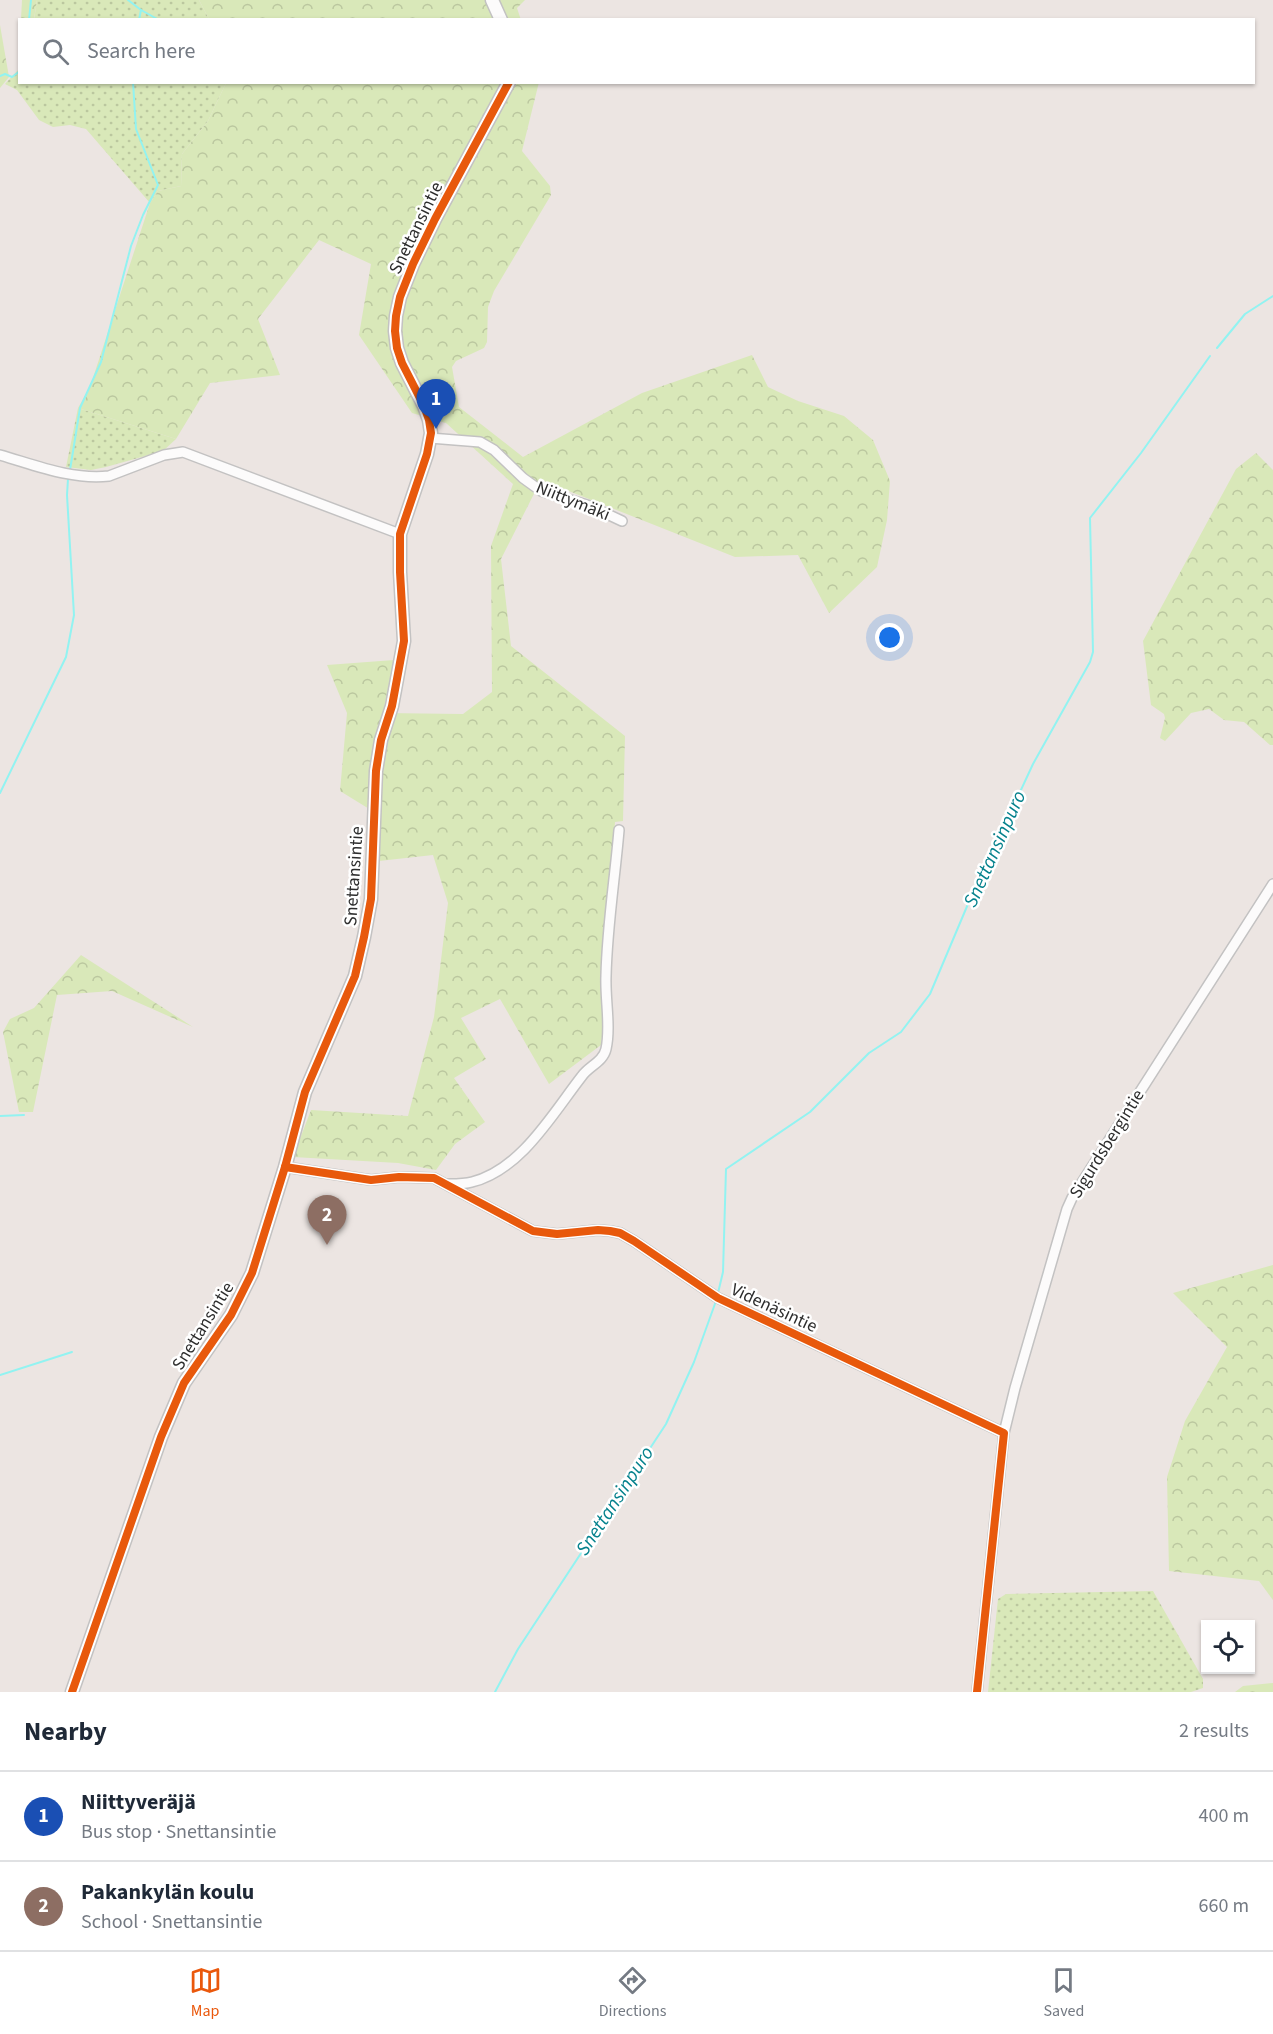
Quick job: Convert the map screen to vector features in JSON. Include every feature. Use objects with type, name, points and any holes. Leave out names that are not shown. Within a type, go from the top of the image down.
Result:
[{"type":"street","points":[[492,0],[500,18]]},
{"type":"street","name":"Snettansintie","points":[[72,1692],[160,1437],[184,1383],[242,1297],[252,1273],[285,1167],[304,1092],[355,976],[371,899],[376,771],[381,740],[392,706],[404,641],[400,534],[427,454],[430,438],[429,420],[397,348],[395,331],[400,297],[435,219],[508,84]]},
{"type":"street","name":"Niittymäki","points":[[430,438],[480,442],[494,450],[523,478],[541,491],[590,506],[622,521]]},
{"type":"street","points":[[0,455],[68,474],[99,477],[109,476],[164,455],[183,452],[400,534]]},
{"type":"street","points":[[447,1185],[471,1183],[491,1174],[514,1158],[529,1145],[585,1071],[605,1053],[608,1037],[606,975],[619,830]]},
{"type":"street","name":"Sigurdsbergintie","points":[[1004,1432],[1072,1197],[1273,884]]},
{"type":"street","name":"Videnäsintie","points":[[285,1167],[371,1180],[399,1177],[434,1178],[533,1231],[556,1233],[598,1230],[620,1233],[718,1298],[1004,1432]]},
{"type":"street","points":[[977,1692],[1004,1432]]},
{"type":"green space","points":[[22,0],[37,0],[34,18],[21,18]]},
{"type":"green space","points":[[37,0],[199,0],[208,18],[34,18]]},
{"type":"green space","points":[[199,0],[525,0],[517,8],[520,18],[208,18]]},
{"type":"green space","points":[[0,25],[9,77],[0,88]]},
{"type":"green space","points":[[18,70],[18,84],[226,84],[208,121],[182,154],[181,186],[158,191],[150,203],[86,129],[70,125],[53,127],[39,120],[17,90],[5,84]]},
{"type":"green space","points":[[226,84],[539,84],[522,151],[550,186],[551,195],[494,291],[488,307],[487,342],[484,348],[456,361],[452,367],[459,407],[523,457],[642,393],[752,355],[768,387],[798,401],[844,416],[873,440],[890,481],[887,520],[877,567],[829,613],[798,555],[735,557],[541,480],[501,559],[511,646],[625,736],[623,821],[615,822],[601,1045],[549,1084],[500,999],[461,1018],[486,1059],[454,1078],[485,1122],[455,1144],[436,1170],[398,1163],[293,1157],[311,1110],[408,1116],[434,1017],[448,903],[433,855],[379,861],[379,815],[340,791],[347,713],[327,665],[394,660],[383,713],[463,714],[492,692],[491,546],[513,484],[446,423],[412,413],[359,335],[371,264],[319,240],[258,319],[280,375],[210,383],[176,439],[78,408],[90,387],[150,203],[158,191],[181,186],[182,154],[208,121]]},
{"type":"green space","points":[[78,408],[176,439],[163,451],[106,467],[91,470],[66,467]]},
{"type":"green space","points":[[1256,453],[1273,470],[1273,745],[1270,745],[1244,722],[1224,720],[1209,709],[1191,713],[1165,741],[1160,738],[1164,714],[1151,705],[1143,641],[1236,469]]},
{"type":"green space","points":[[81,955],[193,1027],[112,991],[57,995],[33,1112],[19,1112],[3,1032],[10,1019],[34,1008]]},
{"type":"green space","points":[[1273,1265],[1273,1600],[1259,1581],[1169,1571],[1167,1477],[1185,1421],[1227,1347],[1173,1293]]},
{"type":"green space","points":[[1153,1591],[1203,1679],[1203,1688],[1191,1692],[988,1692],[998,1599],[1006,1594]]},
{"type":"green space","points":[[1273,1683],[1273,1692],[1235,1692],[1243,1686]]},
{"type":"waterway","points":[[29,18],[31,0]]},
{"type":"waterway","points":[[128,0],[155,18]]},
{"type":"waterway","points":[[139,18],[141,10]]},
{"type":"waterway","points":[[0,76],[5,74],[12,77],[18,72]]},
{"type":"waterway","points":[[70,470],[80,408],[101,362],[131,246],[158,185],[136,129],[133,84]]},
{"type":"waterway","name":"Snettansinpuro","points":[[1217,348],[1245,314],[1273,296]]},
{"type":"waterway","name":"Snettansinpuro","points":[[718,1293],[723,1272],[726,1169],[810,1112],[869,1053],[901,1032],[930,994],[968,904],[1033,764],[1090,662],[1093,652],[1090,518],[1141,453],[1210,356]]},
{"type":"waterway","points":[[0,793],[66,657],[74,615],[68,479]]},
{"type":"waterway","points":[[0,1116],[24,1115]]},
{"type":"waterway","name":"Snettansinpuro","points":[[495,1692],[518,1649],[666,1424],[694,1362],[716,1301]]},
{"type":"waterway","points":[[0,1375],[72,1352]]},
{"type":"cycle path","points":[[72,1692],[161,1437],[184,1383],[231,1315],[252,1273],[285,1167],[305,1092],[355,976],[371,899],[376,771],[381,740],[392,706],[404,641],[400,534],[427,454],[431,433],[424,406],[397,348],[396,316],[400,297],[413,264],[508,84]]},
{"type":"cycle path","points":[[285,1167],[371,1180],[399,1177],[434,1178],[533,1231],[557,1234],[598,1230],[620,1233],[718,1298],[1004,1433],[977,1692]]},
{"type":"place","name":"Niittyveräjä","points":[[436,429]]},
{"type":"place","name":"Pakankylän koulu","points":[[327,1245]]}]
